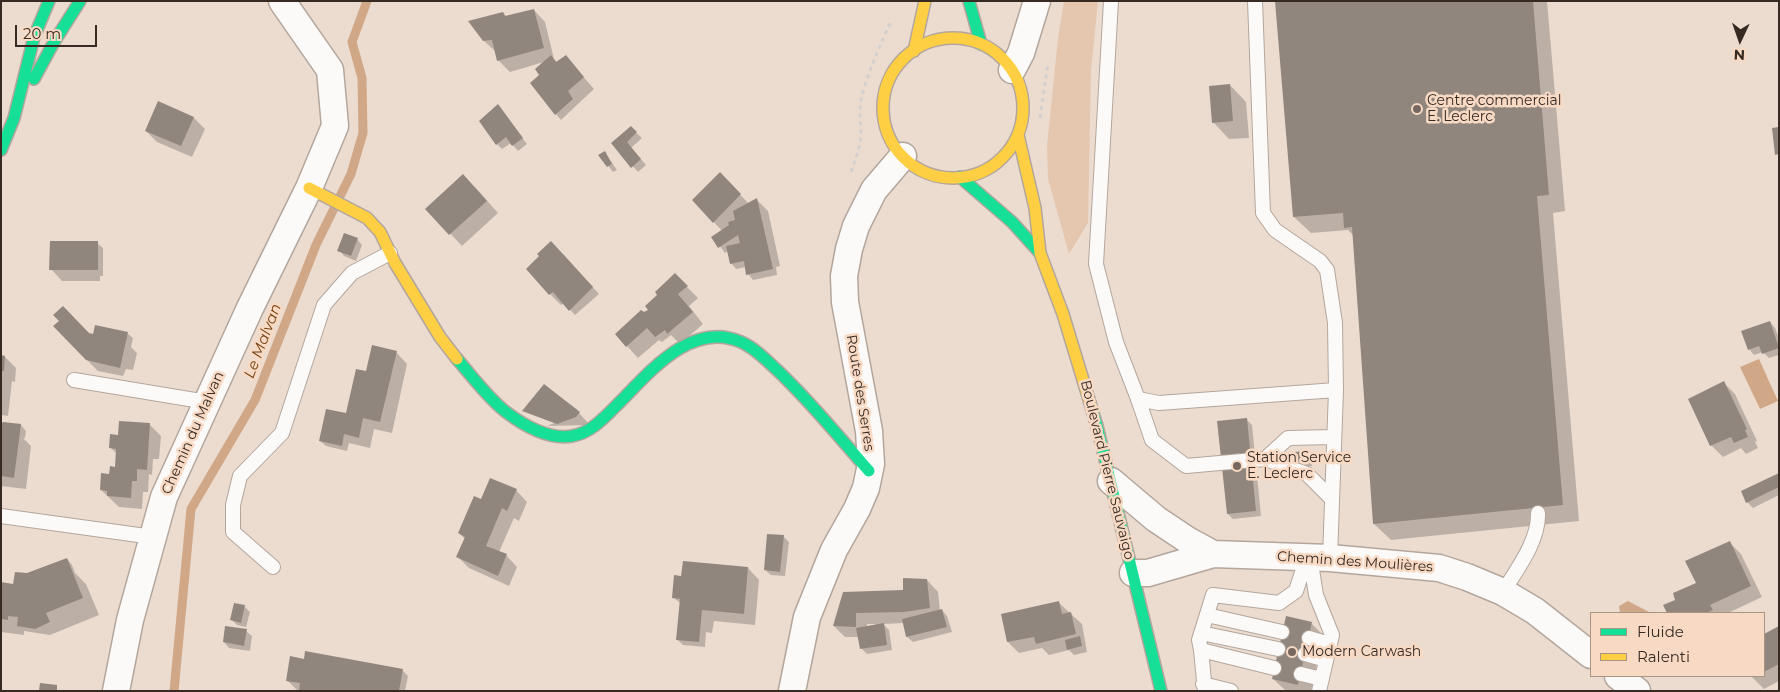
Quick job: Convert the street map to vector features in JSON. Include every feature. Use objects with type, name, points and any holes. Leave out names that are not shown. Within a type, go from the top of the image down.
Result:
[{"type":"main road","points":[[14,118],[34,37],[48,1]]},
{"type":"main road","points":[[1,150],[14,118],[54,42],[80,1]]},
{"type":"main road","points":[[914,51],[925,1]]},
{"type":"main road","points":[[969,1],[981,44]]},
{"type":"main road","points":[[962,39],[981,44],[998,55],[1012,70],[1022,95],[1024,109],[1018,136],[1008,151],[994,164],[972,175],[947,178],[929,173],[913,165],[903,156],[887,131],[884,101],[887,86],[893,73],[906,57],[932,42],[962,39]]},
{"type":"main road","name":"Boulevard Pierre Sauvaigo","points":[[1018,136],[1035,208],[1040,253],[1063,314],[1084,381],[1111,481],[1161,691]]},
{"type":"main road","name":"Boulevard Pierre Sauvaigo","points":[[960,177],[1012,222],[1040,253]]},
{"type":"main road","points":[[309,188],[367,218],[380,232],[390,253],[440,337],[476,381],[506,413],[547,434],[564,438],[580,434],[594,427],[606,418],[640,382],[665,360],[690,343],[711,336],[730,338],[751,347],[794,387],[869,472]]},
{"type":"street","name":"Chemin du Malvan","points":[[116,691],[130,620],[164,497],[250,308],[309,188],[335,126],[330,70],[282,1]]},
{"type":"street","points":[[1012,70],[1021,53],[1037,1]]},
{"type":"street","name":"Route des Serres","points":[[792,691],[807,617],[834,550],[858,509],[866,488],[869,472],[871,449],[845,302],[844,276],[849,249],[856,226],[874,190],[903,156]]},
{"type":"street","points":[[828,424],[849,420],[858,409],[862,396]]},
{"type":"street","name":"Chemin des Moulières","points":[[1111,481],[1156,519],[1213,554]]},
{"type":"street","name":"Chemin des Moulières","points":[[1133,573],[1148,573],[1213,554],[1316,557],[1439,568],[1503,592],[1535,611],[1590,654]]},
{"type":"street","points":[[1619,677],[1637,691]]},
{"type":"lane","points":[[1111,1],[1096,264],[1116,342],[1152,440],[1186,466],[1265,459],[1307,474],[1332,499]]},
{"type":"lane","points":[[1232,691],[1204,687],[1199,640],[1213,595],[1279,603],[1296,591],[1316,557],[1332,499],[1336,390],[1335,323],[1327,270],[1320,261],[1275,230],[1263,213],[1255,1]]},
{"type":"lane","points":[[273,567],[233,532],[233,505],[240,476],[282,433],[324,305],[352,273],[390,253]]},
{"type":"lane","points":[[74,380],[207,402]]},
{"type":"lane","points":[[1138,399],[1159,403],[1336,390]]},
{"type":"lane","points":[[1265,459],[1288,438],[1334,437]]},
{"type":"lane","points":[[1503,592],[1532,541],[1539,523],[1538,512]]},
{"type":"lane","points":[[1,516],[153,537]]},
{"type":"lane","points":[[1301,674],[1320,685],[1332,635],[1316,596],[1316,557]]},
{"type":"lane","points":[[1207,615],[1282,632]]},
{"type":"lane","points":[[1201,633],[1278,649]]},
{"type":"lane","points":[[1309,638],[1330,644]]},
{"type":"lane","points":[[1201,650],[1274,668]]},
{"type":"lane","points":[[1305,654],[1326,660]]},
{"type":"path","points":[[874,190],[849,179],[860,144],[861,129],[859,119],[870,67],[893,16]]},
{"type":"shaded area","points":[[1064,1],[1098,1],[1091,71],[1088,223],[1069,254],[1048,179],[1047,146],[1058,38]]},
{"type":"shaded area","points":[[1759,359],[1778,401],[1760,409],[1740,367]]},
{"type":"shaded area","points":[[1628,601],[1649,612],[1620,612],[1619,606]]},
{"type":"building","points":[[1275,1],[1533,1],[1549,195],[1537,196],[1563,505],[1373,524],[1352,227],[1344,228],[1343,213],[1293,217]]},
{"type":"building","points":[[534,9],[544,48],[497,61],[492,40],[483,41],[468,21],[503,12],[505,16]]},
{"type":"building","points":[[551,55],[556,62],[566,55],[584,77],[568,91],[573,99],[555,115],[530,83],[539,75],[535,69]]},
{"type":"building","points":[[1230,84],[1233,121],[1212,123],[1209,86]]},
{"type":"building","points":[[158,101],[194,117],[181,146],[145,131]]},
{"type":"building","points":[[498,104],[523,138],[512,146],[506,137],[496,145],[479,121]]},
{"type":"building","points":[[631,126],[637,132],[627,142],[641,159],[631,168],[611,143]]},
{"type":"building","points":[[1779,127],[1779,154],[1775,155],[1772,128]]},
{"type":"building","points":[[605,151],[612,164],[607,167],[598,155]]},
{"type":"building","points":[[720,172],[741,194],[713,223],[692,200]]},
{"type":"building","points":[[463,174],[487,201],[449,235],[425,209]]},
{"type":"building","points":[[757,198],[773,269],[746,275],[744,261],[730,264],[726,246],[740,243],[738,235],[718,248],[711,237],[729,225],[728,222],[735,220],[733,211]]},
{"type":"building","points":[[344,233],[358,238],[351,256],[337,251]]},
{"type":"building","points":[[50,241],[98,241],[98,270],[49,270]]},
{"type":"building","points":[[551,241],[593,287],[569,311],[553,292],[549,295],[526,269],[539,256],[537,254]]},
{"type":"building","points":[[675,273],[688,286],[678,294],[693,312],[667,334],[665,330],[655,337],[647,328],[626,347],[615,334],[641,310],[644,312],[648,310],[645,306],[657,295],[655,292]]},
{"type":"building","points":[[63,306],[89,333],[93,334],[95,325],[128,332],[120,368],[86,360],[53,326],[59,321],[53,315]]},
{"type":"building","points":[[1770,321],[1779,348],[1762,354],[1759,346],[1748,350],[1741,331]]},
{"type":"building","points":[[372,345],[397,351],[380,422],[363,418],[359,438],[344,434],[342,446],[319,441],[326,409],[346,413],[356,369],[366,371]]},
{"type":"building","points":[[1,355],[5,356],[4,371],[1,371]]},
{"type":"building","points":[[1724,381],[1747,429],[1745,430],[1748,437],[1734,443],[1731,437],[1710,446],[1688,399]]},
{"type":"building","points":[[544,384],[580,412],[576,417],[557,424],[522,411]]},
{"type":"building","name":"Station Service E. Leclerc","points":[[1247,418],[1256,511],[1227,514],[1217,421]]},
{"type":"building","points":[[119,421],[150,423],[147,470],[137,469],[137,481],[132,481],[131,498],[107,496],[107,491],[100,490],[101,473],[109,474],[110,466],[115,467],[116,449],[109,448],[110,434],[118,435]]},
{"type":"building","points":[[3,422],[21,424],[14,478],[1,476],[1,424]]},
{"type":"building","points":[[1306,451],[1307,461],[1296,462],[1295,452]]},
{"type":"building","points":[[1779,473],[1779,487],[1746,503],[1741,491]]},
{"type":"building","points":[[490,478],[517,489],[507,511],[502,508],[486,546],[507,554],[498,576],[456,557],[465,537],[458,533],[474,496],[481,499]]},
{"type":"building","points":[[767,534],[784,535],[780,572],[764,570]]},
{"type":"building","points":[[1730,541],[1751,586],[1710,605],[1713,610],[1708,612],[1666,612],[1663,605],[1675,600],[1673,593],[1696,583],[1685,561]]},
{"type":"building","points":[[67,558],[83,598],[46,613],[50,622],[35,629],[17,626],[18,617],[8,616],[8,620],[1,619],[1,582],[13,584],[15,572],[27,573]]},
{"type":"building","points":[[683,561],[748,567],[744,614],[702,610],[699,642],[676,640],[680,599],[672,598],[674,575],[681,576]]},
{"type":"building","points":[[903,578],[927,579],[930,608],[904,612],[856,613],[856,627],[833,626],[843,592],[903,590]]},
{"type":"building","points":[[1059,601],[1062,614],[1071,612],[1076,634],[1036,644],[1034,637],[1007,642],[1001,614]]},
{"type":"building","points":[[234,603],[245,605],[241,623],[230,620]]},
{"type":"building","points":[[942,609],[947,627],[906,637],[902,619]]},
{"type":"building","name":"Modern Carwash","points":[[1286,616],[1312,622],[1298,685],[1272,679]]},
{"type":"building","points":[[884,623],[887,645],[860,649],[856,628]]},
{"type":"building","points":[[225,626],[247,629],[244,646],[223,642]]},
{"type":"building","points":[[1779,626],[1779,664],[1765,671],[1765,633]]},
{"type":"building","points":[[1080,636],[1082,646],[1067,650],[1065,640]]},
{"type":"building","points":[[305,651],[403,669],[399,691],[299,691],[300,683],[286,681],[290,656],[304,659]]},
{"type":"building","points":[[40,683],[57,685],[57,691],[39,691]]},
{"type":"waterway","name":"Le Malvan","points":[[174,691],[191,509],[255,400],[316,245],[351,174],[363,133],[362,78],[352,42],[367,1]]},
{"type":"traffic: fast","points":[[1,150],[14,118],[34,37],[49,1]]},
{"type":"traffic: fast","points":[[34,79],[54,42],[80,1]]},
{"type":"traffic: fast","points":[[969,1],[981,44]]},
{"type":"traffic: fast","points":[[960,177],[1012,222],[1040,253]]},
{"type":"traffic: fast","points":[[457,359],[486,393],[506,412],[520,422],[545,434],[563,437],[585,432],[597,424],[643,378],[672,353],[688,344],[705,338],[723,337],[741,342],[760,354],[824,419],[869,471]]},
{"type":"traffic: fast","points":[[1090,403],[1161,691]]},
{"type":"traffic: slow","points":[[914,51],[925,1]]},
{"type":"traffic: slow","points":[[953,38],[980,44],[992,50],[1002,59],[1011,69],[1017,81],[1023,108],[1017,135],[1011,147],[1002,157],[992,166],[980,172],[953,178],[926,172],[914,166],[904,157],[895,147],[889,135],[883,108],[889,81],[895,69],[904,59],[914,50],[926,44],[953,38]]},
{"type":"traffic: slow","points":[[1018,135],[1035,208],[1040,253],[1063,314],[1090,403]]},
{"type":"traffic: slow","points":[[309,188],[367,218],[380,232],[395,263],[440,337],[457,359]]},
{"type":"place","name":"Centre commercial E. Leclerc","points":[[1417,109]]},
{"type":"place","name":"Station Service E. Leclerc","points":[[1237,466]]},
{"type":"place","name":"Modern Carwash","points":[[1292,652]]}]
